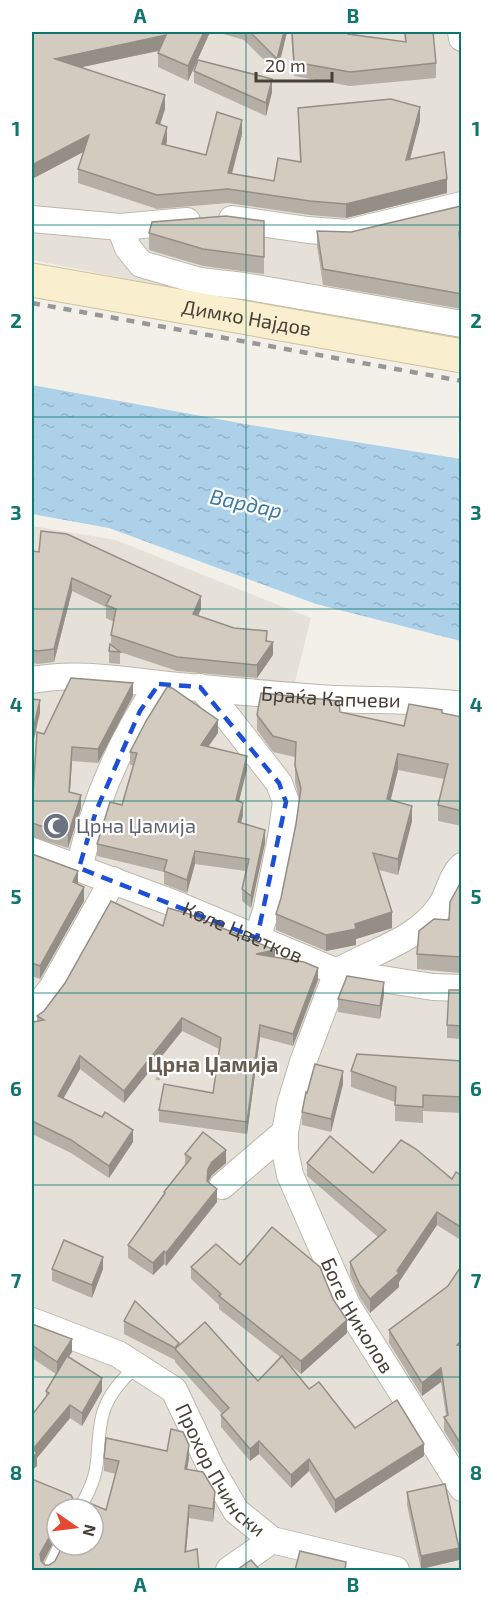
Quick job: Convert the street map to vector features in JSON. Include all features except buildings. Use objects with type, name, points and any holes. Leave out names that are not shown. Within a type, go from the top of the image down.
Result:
[{"type":"main road","name":"Димко Најдов","points":[[32,280],[462,356]]},
{"type":"street","points":[[461,32],[462,38]]},
{"type":"street","points":[[32,219],[120,227],[226,218],[308,230],[347,232],[462,206]]},
{"type":"street","points":[[120,227],[128,248],[141,264],[200,280],[462,324]]},
{"type":"street","name":"Браќа Капчеви","points":[[32,680],[57,675],[106,676],[159,684],[309,698],[392,699],[462,705]]},
{"type":"street","points":[[79,868],[86,838],[116,761],[140,711],[159,684]]},
{"type":"street","points":[[201,687],[279,783],[286,802],[266,911],[257,938]]},
{"type":"street","name":"Коле Цветков","points":[[32,851],[113,880],[337,972],[433,987],[462,988]]},
{"type":"street","points":[[337,972],[395,943],[423,925],[441,906],[454,873],[462,866]]},
{"type":"street","points":[[32,1014],[52,988],[113,880]]},
{"type":"street","name":"Боге Николов","points":[[337,972],[303,1062],[285,1132],[285,1151],[290,1175],[347,1305],[462,1488]]},
{"type":"street","points":[[222,1186],[285,1132]]},
{"type":"street","name":"Прохор Пчински","points":[[32,1321],[118,1354],[174,1390],[211,1468],[236,1511],[272,1540],[396,1570]]},
{"type":"street","points":[[229,1570],[272,1540]]},
{"type":"lane","points":[[86,1497],[97,1465],[104,1410],[122,1379],[137,1366]]},
{"type":"path","points":[[150,1055],[157,1062],[158,1081]]},
{"type":"highlighted area","points":[[159,684],[200,687],[279,783],[286,802],[257,938],[79,868],[96,811],[140,711]]},
{"type":"shaded area","points":[[32,32],[461,32],[461,343],[330,320],[32,260]]},
{"type":"shaded area","points":[[32,526],[116,540],[311,618],[294,686],[461,697],[461,1570],[32,1570]]},
{"type":"water","name":"Вардар","points":[[32,385],[245,424],[461,459],[461,641],[316,604],[109,528],[32,514]]},
{"type":"railway","points":[[32,303],[462,381]]},
{"type":"place","name":"Црна Џамија","points":[[56,826]]},
{"type":"district","name":"Црна Џамија","points":[[213,1065]]}]
